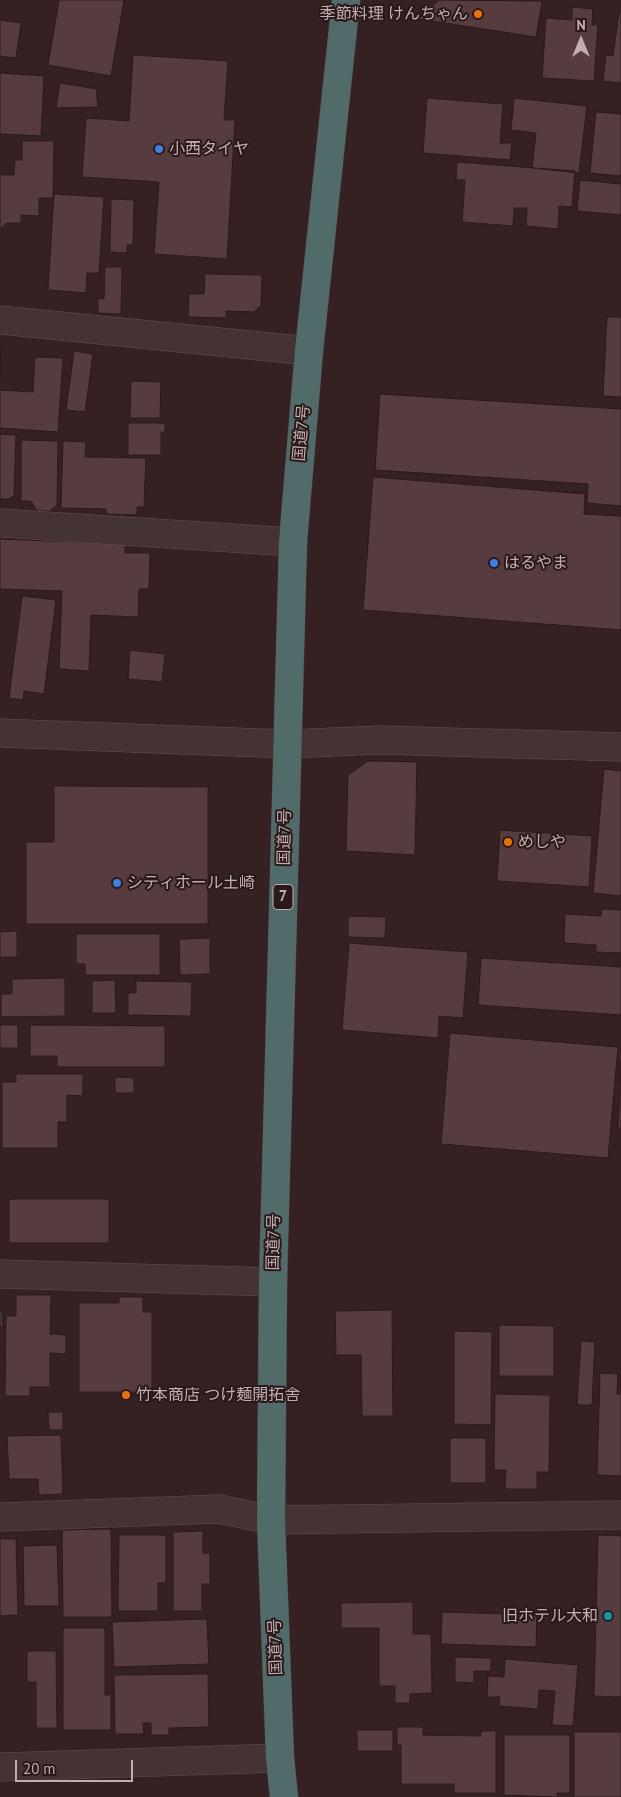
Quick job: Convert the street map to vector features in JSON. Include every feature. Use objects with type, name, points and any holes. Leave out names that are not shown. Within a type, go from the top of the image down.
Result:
[{"type":"highway","name":"国道7号","points":[[284,1797],[280,1758],[271,1520],[274,1282],[292,542],[309,351],[346,0]]},
{"type":"street","points":[[0,320],[309,351]]},
{"type":"street","points":[[0,523],[292,542]]},
{"type":"street","points":[[0,733],[287,744],[379,740],[621,747]]},
{"type":"street","points":[[0,1274],[274,1282]]},
{"type":"street","points":[[0,1517],[219,1509],[271,1520],[621,1515]]},
{"type":"street","points":[[0,1767],[280,1758]]},
{"type":"building","points":[[59,0],[124,0],[111,76],[48,65]]},
{"type":"building","points":[[439,0],[542,1],[536,37],[418,19]]},
{"type":"building","points":[[572,7],[593,9],[592,25],[598,25],[594,81],[542,78],[546,18],[572,20]]},
{"type":"building","points":[[619,13],[621,13],[621,83],[603,81],[606,55],[613,56]]},
{"type":"building","points":[[0,20],[21,23],[16,58],[0,56]]},
{"type":"building","name":"小西タイヤ","points":[[133,55],[228,61],[224,120],[235,120],[227,259],[154,254],[159,182],[82,177],[86,118],[129,121]]},
{"type":"building","points":[[0,73],[44,76],[41,136],[0,134]]},
{"type":"building","points":[[60,83],[96,89],[98,107],[56,108]]},
{"type":"building","points":[[427,98],[503,104],[500,143],[512,143],[510,160],[423,153]]},
{"type":"building","points":[[514,98],[587,106],[579,173],[532,168],[536,133],[511,130]]},
{"type":"building","points":[[596,112],[621,114],[621,176],[590,173]]},
{"type":"building","points":[[22,141],[54,141],[53,198],[39,198],[39,216],[21,215],[21,223],[7,223],[0,229],[0,175],[14,175],[15,160],[22,160]]},
{"type":"building","points":[[457,162],[575,171],[572,207],[559,206],[558,229],[526,226],[527,208],[514,208],[513,226],[462,222],[465,180],[456,180]]},
{"type":"building","points":[[580,180],[621,184],[621,215],[577,211]]},
{"type":"building","points":[[54,194],[104,197],[99,273],[87,273],[86,293],[48,290]]},
{"type":"building","points":[[111,199],[134,200],[133,245],[127,245],[127,253],[110,252]]},
{"type":"building","points":[[105,267],[122,267],[121,314],[98,313],[98,298],[104,299]]},
{"type":"building","points":[[205,274],[262,275],[261,305],[254,312],[226,311],[226,318],[188,317],[189,294],[204,294]]},
{"type":"building","points":[[607,317],[621,317],[621,397],[603,396]]},
{"type":"building","points":[[0,344],[1,344],[0,378]]},
{"type":"building","points":[[74,351],[93,354],[85,412],[66,410]]},
{"type":"building","points":[[35,357],[63,358],[58,432],[0,428],[0,390],[33,392]]},
{"type":"building","points":[[131,381],[161,382],[160,418],[130,418]]},
{"type":"building","points":[[380,394],[621,409],[621,506],[587,503],[588,484],[375,470]]},
{"type":"building","points":[[128,423],[165,423],[165,432],[161,432],[161,455],[128,455]]},
{"type":"building","points":[[0,434],[16,435],[14,496],[8,499],[0,499]]},
{"type":"building","points":[[21,440],[58,441],[57,505],[50,511],[37,511],[31,501],[21,501]]},
{"type":"building","points":[[63,441],[86,442],[85,457],[146,458],[144,507],[137,507],[137,515],[106,514],[106,509],[61,508]]},
{"type":"building","name":"はるやま","points":[[373,477],[585,494],[584,514],[621,516],[621,630],[363,610]]},
{"type":"building","points":[[0,539],[125,544],[125,553],[150,553],[149,589],[139,589],[138,617],[91,615],[89,671],[59,669],[62,591],[0,589]]},
{"type":"building","points":[[22,596],[56,600],[44,694],[24,691],[23,700],[9,698]]},
{"type":"building","points":[[130,650],[165,654],[162,682],[128,679]]},
{"type":"building","points":[[368,761],[417,762],[415,855],[346,851],[348,775]]},
{"type":"building","points":[[604,769],[621,771],[621,896],[593,893]]},
{"type":"building","name":"シティホール土崎","points":[[54,786],[208,787],[208,924],[26,924],[26,842],[54,842]]},
{"type":"building","points":[[500,830],[592,836],[589,887],[497,881]]},
{"type":"building","points":[[602,909],[621,910],[621,953],[596,952],[596,945],[564,943],[565,914],[601,916]]},
{"type":"building","points":[[348,916],[386,917],[385,938],[348,937]]},
{"type":"building","points":[[17,931],[17,957],[0,957],[0,932]]},
{"type":"building","points":[[76,934],[160,934],[160,975],[85,975],[85,964],[76,964]]},
{"type":"building","points":[[210,938],[210,974],[180,975],[179,939]]},
{"type":"building","points":[[349,943],[468,952],[463,1018],[439,1016],[438,1038],[342,1030]]},
{"type":"building","points":[[481,958],[621,967],[621,1015],[478,1005]]},
{"type":"building","points":[[65,978],[65,1016],[1,1017],[1,994],[12,994],[12,979]]},
{"type":"building","points":[[115,980],[116,1013],[92,1013],[92,981]]},
{"type":"building","points":[[136,981],[192,982],[191,1016],[128,1015],[128,993],[136,993]]},
{"type":"building","points":[[0,1025],[18,1025],[18,1048],[0,1048]]},
{"type":"building","points":[[30,1025],[165,1026],[165,1067],[57,1067],[57,1056],[30,1056]]},
{"type":"building","points":[[450,1033],[618,1047],[608,1158],[441,1144]]},
{"type":"building","points":[[621,1064],[621,1128],[618,1128]]},
{"type":"building","points":[[16,1074],[83,1074],[83,1096],[67,1095],[67,1122],[58,1122],[58,1148],[2,1148],[2,1082],[16,1082]]},
{"type":"building","points":[[115,1077],[134,1078],[134,1093],[115,1093]]},
{"type":"building","points":[[9,1199],[109,1199],[109,1243],[9,1243]]},
{"type":"building","points":[[16,1295],[51,1295],[50,1334],[66,1335],[66,1354],[50,1353],[50,1387],[30,1387],[30,1396],[5,1396],[6,1316],[16,1316]]},
{"type":"building","points":[[119,1297],[143,1297],[143,1312],[152,1312],[152,1392],[79,1392],[79,1303],[119,1303]]},
{"type":"building","points":[[392,1310],[393,1416],[362,1416],[361,1355],[336,1355],[335,1311]]},
{"type":"building","points":[[0,1311],[2,1311],[3,1327],[0,1327]]},
{"type":"building","points":[[499,1325],[554,1326],[554,1376],[499,1376]]},
{"type":"building","points":[[454,1331],[492,1332],[491,1425],[454,1424]]},
{"type":"building","points":[[581,1341],[595,1342],[592,1405],[577,1405]]},
{"type":"building","points":[[600,1373],[618,1374],[617,1394],[621,1394],[621,1476],[597,1475]]},
{"type":"building","points":[[495,1394],[550,1395],[549,1472],[537,1472],[537,1489],[505,1489],[506,1470],[494,1470]]},
{"type":"building","points":[[48,1412],[63,1412],[63,1430],[49,1430]]},
{"type":"building","points":[[61,1435],[63,1494],[39,1495],[38,1479],[9,1479],[7,1436]]},
{"type":"building","points":[[450,1438],[486,1438],[486,1483],[450,1483]]},
{"type":"building","points":[[111,1529],[112,1617],[63,1617],[62,1530]]},
{"type":"building","points":[[203,1531],[203,1553],[210,1553],[210,1584],[202,1584],[202,1611],[173,1611],[173,1532]]},
{"type":"building","points":[[119,1535],[166,1535],[166,1583],[158,1583],[158,1611],[118,1611]]},
{"type":"building","name":"旧ホテル大和","points":[[598,1535],[621,1536],[621,1697],[594,1696]]},
{"type":"building","points":[[0,1539],[16,1539],[18,1615],[0,1616]]},
{"type":"building","points":[[57,1545],[59,1606],[24,1606],[23,1546]]},
{"type":"building","points":[[413,1602],[413,1634],[431,1634],[432,1693],[410,1694],[410,1703],[395,1703],[395,1686],[379,1686],[379,1628],[341,1628],[341,1603]]},
{"type":"building","points":[[442,1612],[537,1615],[536,1647],[441,1644]]},
{"type":"building","points":[[207,1619],[209,1664],[114,1667],[112,1622]]},
{"type":"building","points":[[63,1628],[105,1628],[105,1695],[111,1695],[111,1730],[63,1730]]},
{"type":"building","points":[[27,1651],[56,1651],[57,1728],[36,1728],[36,1682],[27,1682]]},
{"type":"building","points":[[455,1657],[491,1658],[491,1671],[474,1671],[474,1683],[455,1682]]},
{"type":"building","points":[[505,1659],[578,1665],[573,1726],[552,1725],[555,1691],[539,1690],[538,1709],[499,1706],[500,1697],[487,1697],[488,1676],[504,1677]]},
{"type":"building","points":[[208,1674],[209,1727],[169,1728],[169,1735],[151,1735],[151,1723],[143,1723],[144,1734],[115,1734],[114,1675]]},
{"type":"building","points":[[397,1727],[423,1727],[423,1735],[481,1736],[481,1731],[496,1731],[496,1793],[454,1793],[454,1784],[401,1784],[401,1745],[397,1745]]},
{"type":"building","points":[[357,1730],[393,1730],[393,1751],[357,1751]]},
{"type":"building","points":[[574,1732],[621,1732],[621,1797],[574,1797]]},
{"type":"building","points":[[504,1735],[570,1735],[570,1793],[557,1793],[557,1797],[504,1795]]},
{"type":"place","name":"季節料理 けんちゃん","points":[[478,14]]},
{"type":"place","name":"小西タイヤ","points":[[159,149]]},
{"type":"place","name":"はるやま","points":[[494,563]]},
{"type":"place","name":"めしや","points":[[508,842]]},
{"type":"place","name":"シティホール土崎","points":[[117,883]]},
{"type":"place","name":"竹本商店 つけ麺開拓舎","points":[[126,1395]]},
{"type":"place","name":"旧ホテル大和","points":[[608,1616]]}]
